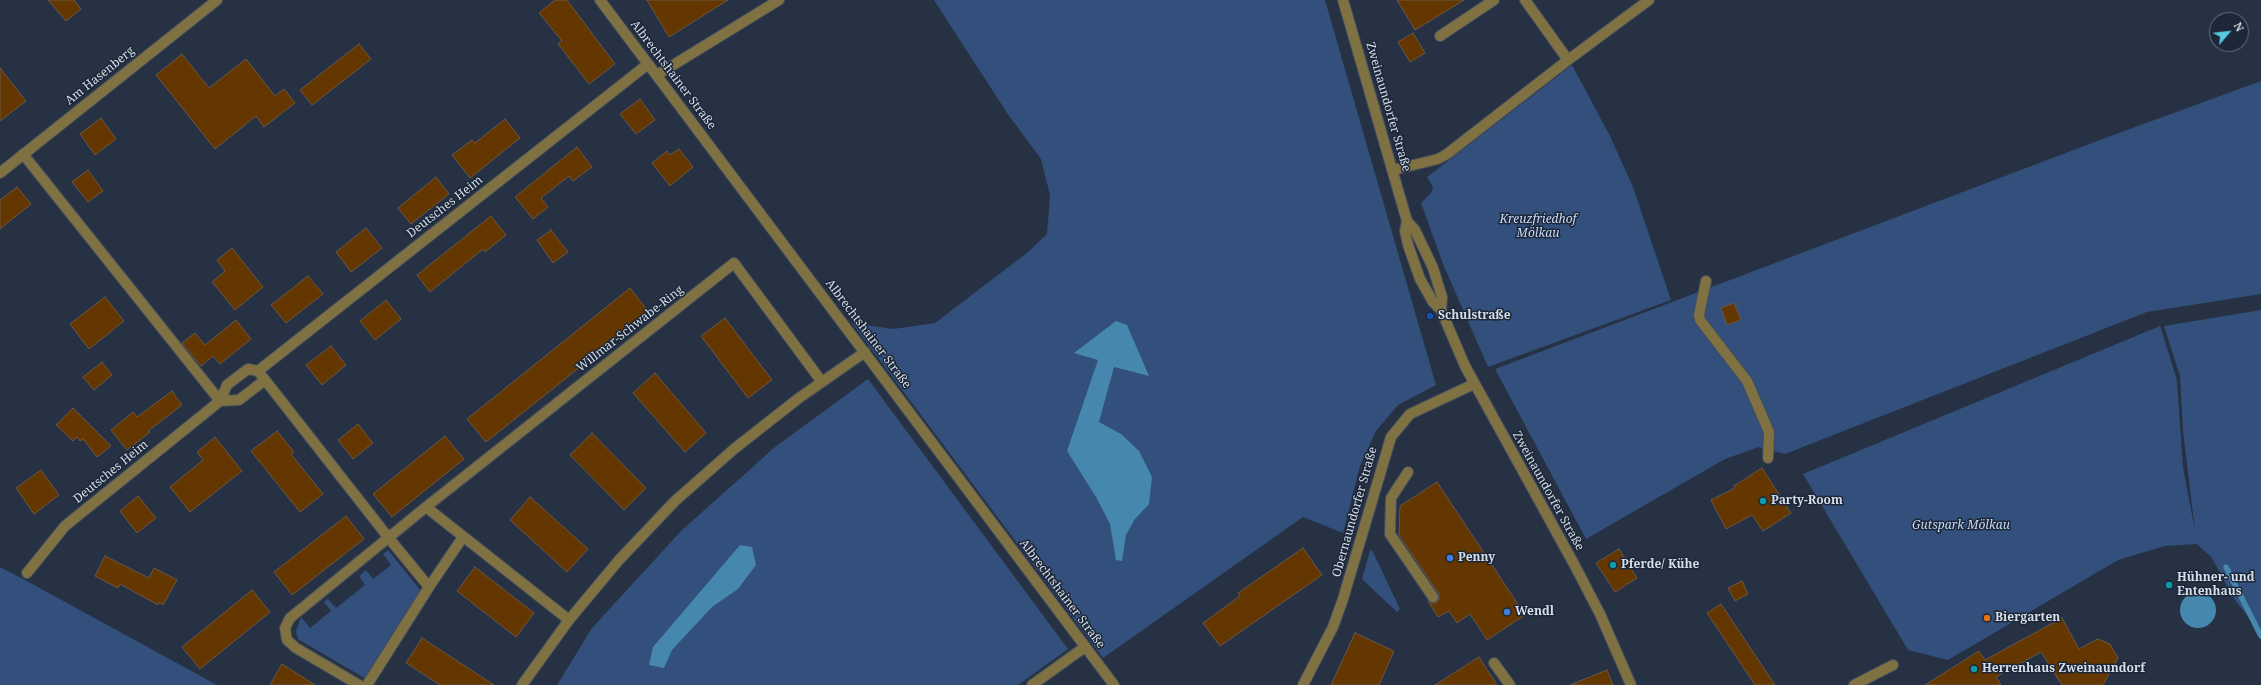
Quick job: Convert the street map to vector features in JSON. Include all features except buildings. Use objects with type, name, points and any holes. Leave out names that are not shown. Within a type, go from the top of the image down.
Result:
[{"type":"street","name":"Am Hasenberg","points":[[0,173],[217,0]]},
{"type":"street","name":"Albrechtshainer Straße","points":[[600,0],[1114,685]]},
{"type":"street","points":[[656,75],[779,0]]},
{"type":"street","name":"Zweinaundorfer Straße","points":[[1343,0],[1407,221],[1415,230],[1433,268],[1442,297],[1441,310]]},
{"type":"street","points":[[1440,36],[1494,0]]},
{"type":"street","points":[[1525,0],[1568,60]]},
{"type":"street","points":[[1393,170],[1438,159],[1447,154],[1568,60],[1649,0]]},
{"type":"street","name":"Deutsches Heim","points":[[27,573],[65,526],[220,401],[227,385],[248,369],[258,371],[648,64]]},
{"type":"street","points":[[23,154],[220,401],[239,400],[265,380]]},
{"type":"street","name":"Zweinaundorfer Straße","points":[[1407,221],[1405,231],[1412,257],[1425,291],[1441,310],[1474,384],[1574,564],[1600,614],[1631,685]]},
{"type":"street","name":"Willmar-Schwabe-Ring","points":[[359,685],[296,648],[287,640],[285,628],[290,618],[426,506],[734,263],[822,382]]},
{"type":"street","points":[[1706,281],[1699,314],[1700,320],[1746,381],[1769,432],[1768,458]]},
{"type":"street","points":[[522,685],[569,620],[619,560],[675,501],[734,449],[822,382],[865,352]]},
{"type":"street","points":[[258,371],[388,538],[429,587]]},
{"type":"street","name":"Obernaundorfer Straße","points":[[1303,685],[1333,627],[1344,599],[1391,437],[1410,414],[1474,384]]},
{"type":"street","points":[[1408,472],[1391,498],[1390,534],[1433,597]]},
{"type":"street","points":[[426,506],[569,620]]},
{"type":"street","points":[[367,685],[429,587],[463,537]]},
{"type":"street","points":[[1032,685],[1086,647]]},
{"type":"street","points":[[1494,662],[1510,685]]},
{"type":"street","points":[[1854,685],[1893,665]]},
{"type":"green space","points":[[934,0],[1325,0],[1436,385],[1398,405],[1376,431],[1360,466],[1343,533],[1303,517],[1103,658],[852,323],[893,329],[935,323],[1028,252],[1047,234],[1050,195],[1041,159],[1007,113]]},
{"type":"green space","name":"Kreuzfriedhof Mölkau","points":[[1572,65],[1609,134],[1633,187],[1671,300],[1488,367],[1443,264],[1421,203],[1431,193],[1433,187],[1427,177]]},
{"type":"green space","points":[[2261,81],[2261,294],[2147,312],[1785,454],[1759,447],[1725,459],[1586,539],[1495,369],[2108,137]]},
{"type":"green space","name":"Gutspark Mölkau","points":[[2261,310],[2261,632],[2234,599],[2212,558],[2197,544],[2165,546],[2118,560],[1948,660],[1908,650],[1803,474],[2160,326],[2177,380],[2183,467],[2195,531],[2183,431],[2180,376],[2164,326]]},
{"type":"green space","points":[[868,379],[1068,649],[1018,685],[557,685],[592,628],[682,530],[775,447]]},
{"type":"green space","points":[[388,550],[421,591],[366,679],[298,639],[296,631],[301,617],[310,628],[331,611],[324,602],[328,599],[336,608],[365,585],[359,576],[366,570],[373,579],[391,565],[383,554]]},
{"type":"green space","points":[[1372,550],[1400,609],[1397,612],[1362,579],[1370,551]]},
{"type":"green space","points":[[0,567],[25,580],[217,685],[0,685]]},
{"type":"shaded area","points":[[1116,321],[1127,325],[1149,376],[1114,367],[1099,422],[1121,434],[1139,451],[1152,477],[1149,504],[1135,519],[1126,535],[1122,561],[1116,560],[1110,524],[1096,497],[1067,451],[1098,360],[1074,353]]},
{"type":"shaded area","points":[[740,545],[752,547],[756,565],[738,589],[712,607],[672,650],[664,668],[649,665],[653,647]]},
{"type":"shaded area","points":[[2198,592],[2211,597],[2216,610],[2211,623],[2198,628],[2185,623],[2180,610],[2185,597]]},
{"type":"waterway","points":[[2226,567],[2261,636]]},
{"type":"place","name":"Schulstraße","points":[[1430,316]]},
{"type":"place","name":"Party-Room","points":[[1763,501]]},
{"type":"place","name":"Penny","points":[[1450,558]]},
{"type":"place","name":"Pferde/ Kühe","points":[[1613,565]]},
{"type":"place","name":"Hühner- und Entenhaus","points":[[2169,585]]},
{"type":"place","name":"Wendl","points":[[1507,612]]},
{"type":"place","name":"Biergarten","points":[[1987,618]]},
{"type":"place","name":"Herrenhaus Zweinaundorf","points":[[1974,669]]}]
